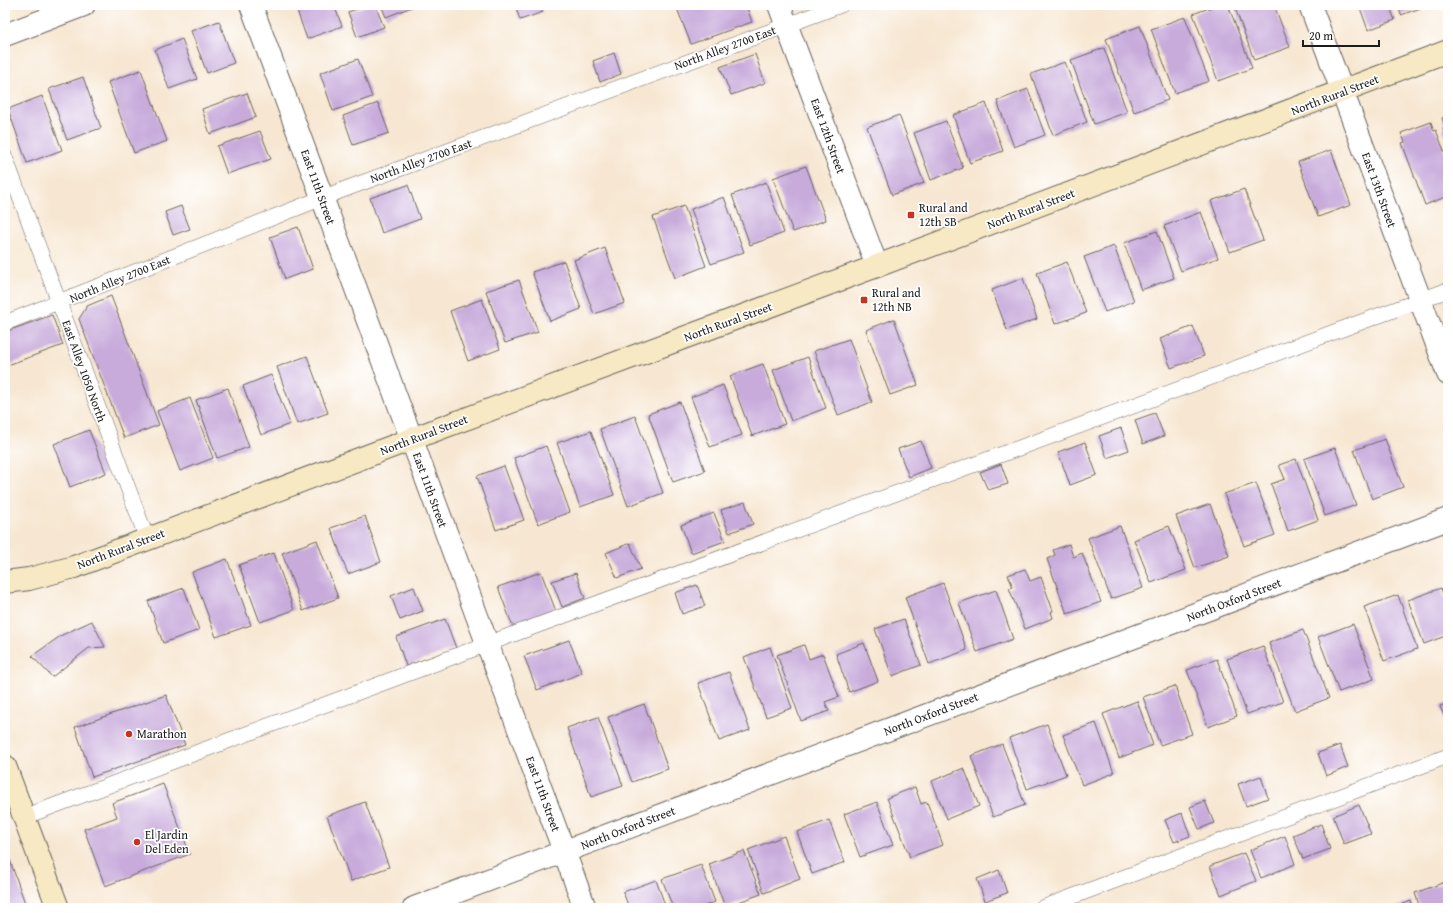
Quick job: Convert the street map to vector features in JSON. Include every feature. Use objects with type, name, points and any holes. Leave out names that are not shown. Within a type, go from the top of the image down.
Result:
[{"type":"main road","name":"North Rural Street","points":[[5,582],[29,579],[60,572],[1448,51]]},
{"type":"main road","points":[[5,766],[58,908]]},
{"type":"street","points":[[5,35],[84,5]]},
{"type":"street","name":"East 11th Street","points":[[251,5],[585,908]]},
{"type":"street","name":"East 12th Street","points":[[779,5],[877,266]]},
{"type":"street","name":"East 13th Street","points":[[1310,5],[1448,374]]},
{"type":"street","name":"North Oxford Street","points":[[414,908],[1448,520]]},
{"type":"lane","name":"North Alley 2700 East","points":[[5,323],[59,303],[322,198],[840,5]]},
{"type":"lane","name":"East Alley 1050 North","points":[[5,157],[147,539]]},
{"type":"lane","points":[[24,817],[487,644],[1448,290]]},
{"type":"lane","points":[[1042,908],[1448,756]]},
{"type":"building","points":[[295,5],[334,5],[342,26],[307,39]]},
{"type":"building","points":[[368,5],[375,5],[384,27],[357,37],[348,12]]},
{"type":"building","points":[[381,5],[417,5],[386,17]]},
{"type":"building","points":[[515,5],[541,5],[543,12],[520,20]]},
{"type":"building","points":[[746,5],[752,22],[691,44],[676,6]]},
{"type":"building","points":[[1217,5],[1228,5],[1252,68],[1218,81],[1193,14]]},
{"type":"building","points":[[1234,5],[1274,5],[1290,47],[1254,60]]},
{"type":"building","points":[[1359,5],[1389,5],[1395,20],[1368,30]]},
{"type":"building","points":[[1398,5],[1429,5],[1401,15]]},
{"type":"building","points":[[1185,17],[1209,81],[1175,93],[1151,29]]},
{"type":"building","points":[[219,21],[234,63],[207,73],[191,31]]},
{"type":"building","points":[[1140,26],[1168,100],[1134,112],[1106,39]]},
{"type":"building","points":[[182,39],[197,79],[169,89],[155,50]]},
{"type":"building","points":[[1104,48],[1127,112],[1094,124],[1071,60]]},
{"type":"building","points":[[614,53],[621,74],[600,82],[593,61]]},
{"type":"building","points":[[755,54],[765,83],[731,95],[720,67]]},
{"type":"building","points":[[358,59],[372,97],[333,111],[320,73]]},
{"type":"building","points":[[1065,62],[1087,122],[1053,135],[1031,74]]},
{"type":"building","points":[[141,70],[167,141],[134,153],[108,82]]},
{"type":"building","points":[[83,77],[101,128],[67,140],[49,89]]},
{"type":"building","points":[[1028,89],[1045,135],[1014,147],[997,101]]},
{"type":"building","points":[[247,93],[256,117],[210,134],[202,109]]},
{"type":"building","points":[[42,96],[62,150],[27,163],[8,109]]},
{"type":"building","points":[[378,103],[389,133],[353,145],[343,116]]},
{"type":"building","points":[[986,103],[1003,151],[970,163],[953,115]]},
{"type":"building","points":[[899,115],[924,183],[892,195],[867,127]]},
{"type":"building","points":[[1448,116],[1448,141],[1443,129],[1446,128],[1442,118]]},
{"type":"building","points":[[946,121],[963,168],[931,180],[914,133]]},
{"type":"building","points":[[1431,122],[1434,131],[1436,130],[1448,161],[1448,196],[1425,205],[1402,143],[1405,142],[1401,133]]},
{"type":"building","points":[[260,131],[271,159],[227,174],[217,146]]},
{"type":"building","points":[[1331,150],[1351,205],[1318,217],[1298,162]]},
{"type":"building","points":[[806,166],[826,220],[793,232],[773,178]]},
{"type":"building","points":[[766,182],[784,233],[750,245],[732,195]]},
{"type":"building","points":[[408,185],[420,219],[382,233],[370,198]]},
{"type":"building","points":[[1244,189],[1263,240],[1230,252],[1211,201]]},
{"type":"building","points":[[724,197],[744,252],[711,264],[691,209]]},
{"type":"building","points":[[181,206],[190,229],[173,235],[165,212]]},
{"type":"building","points":[[684,206],[706,266],[675,278],[653,217]]},
{"type":"building","points":[[1201,212],[1218,258],[1181,271],[1164,226]]},
{"type":"building","points":[[298,227],[313,269],[285,279],[270,237]]},
{"type":"building","points":[[1157,231],[1174,278],[1141,290],[1124,243]]},
{"type":"building","points":[[1114,246],[1134,301],[1105,312],[1084,257]]},
{"type":"building","points":[[605,248],[625,303],[594,314],[574,260]]},
{"type":"building","points":[[564,261],[581,309],[550,321],[532,272]]},
{"type":"building","points":[[1067,262],[1086,313],[1055,324],[1037,273]]},
{"type":"building","points":[[1023,278],[1037,319],[1007,330],[992,290]]},
{"type":"building","points":[[519,280],[538,332],[505,343],[486,291]]},
{"type":"building","points":[[111,296],[159,425],[124,438],[79,319],[87,306]]},
{"type":"building","points":[[482,299],[500,349],[468,361],[450,311]]},
{"type":"building","points":[[52,315],[63,345],[5,366],[5,332]]},
{"type":"building","points":[[894,319],[918,385],[890,395],[866,330]]},
{"type":"building","points":[[1193,326],[1204,356],[1171,368],[1160,339]]},
{"type":"building","points":[[849,339],[872,402],[838,415],[814,351]]},
{"type":"building","points":[[307,356],[328,413],[297,424],[277,367]]},
{"type":"building","points":[[808,357],[826,408],[791,421],[773,370]]},
{"type":"building","points":[[763,364],[785,424],[752,436],[730,376]]},
{"type":"building","points":[[271,375],[290,424],[261,435],[243,386]]},
{"type":"building","points":[[723,385],[742,435],[710,447],[691,397]]},
{"type":"building","points":[[228,388],[249,447],[217,458],[196,400]]},
{"type":"building","points":[[190,398],[213,458],[180,471],[157,411]]},
{"type":"building","points":[[680,402],[705,471],[673,482],[648,414]]},
{"type":"building","points":[[1155,413],[1164,436],[1143,444],[1135,420]]},
{"type":"building","points":[[635,416],[663,493],[628,506],[600,429]]},
{"type":"building","points":[[1121,428],[1129,450],[1107,458],[1099,436]]},
{"type":"building","points":[[89,430],[106,473],[70,487],[54,444]]},
{"type":"building","points":[[591,431],[614,495],[580,507],[557,443]]},
{"type":"building","points":[[1385,439],[1403,487],[1372,499],[1354,450]]},
{"type":"building","points":[[921,441],[931,468],[909,477],[898,449]]},
{"type":"building","points":[[1085,442],[1097,475],[1070,485],[1058,452]]},
{"type":"building","points":[[546,446],[570,512],[538,524],[514,458]]},
{"type":"building","points":[[1335,448],[1356,505],[1325,516],[1304,459]]},
{"type":"building","points":[[1296,459],[1318,520],[1288,531],[1271,484],[1285,479],[1279,465]]},
{"type":"building","points":[[1001,464],[1008,484],[988,490],[980,472]]},
{"type":"building","points":[[504,466],[524,520],[496,530],[477,476]]},
{"type":"building","points":[[1256,483],[1275,535],[1244,546],[1224,494]]},
{"type":"building","points":[[745,502],[753,524],[729,533],[721,510]]},
{"type":"building","points":[[1210,504],[1229,556],[1195,568],[1176,516]]},
{"type":"building","points":[[714,513],[725,541],[691,553],[681,525]]},
{"type":"building","points":[[365,516],[381,562],[348,574],[331,528]]},
{"type":"building","points":[[1120,526],[1143,588],[1111,599],[1088,538]]},
{"type":"building","points":[[1169,526],[1186,570],[1151,583],[1134,540]]},
{"type":"building","points":[[317,540],[338,598],[303,611],[282,553]]},
{"type":"building","points":[[630,543],[641,569],[617,578],[606,553]]},
{"type":"building","points":[[1069,544],[1073,557],[1082,553],[1101,602],[1067,614],[1047,559],[1055,555],[1053,550]]},
{"type":"building","points":[[274,553],[294,610],[260,622],[239,565]]},
{"type":"building","points":[[227,559],[251,625],[216,637],[192,572]]},
{"type":"building","points":[[1025,569],[1030,581],[1041,577],[1053,611],[1051,612],[1053,618],[1025,629],[1009,588],[1013,587],[1008,575]]},
{"type":"building","points":[[541,572],[557,614],[514,630],[498,587]]},
{"type":"building","points":[[576,573],[585,598],[562,607],[552,581]]},
{"type":"building","points":[[943,583],[967,650],[929,664],[905,597]]},
{"type":"building","points":[[697,585],[705,606],[682,614],[675,593]]},
{"type":"building","points":[[414,587],[423,611],[400,620],[391,596]]},
{"type":"building","points":[[184,588],[199,630],[163,643],[148,601]]},
{"type":"building","points":[[1441,588],[1448,608],[1448,635],[1424,644],[1408,600]]},
{"type":"building","points":[[996,590],[1013,639],[977,652],[959,603]]},
{"type":"building","points":[[1398,595],[1417,649],[1384,661],[1364,607]]},
{"type":"building","points":[[445,619],[456,648],[406,666],[396,637]]},
{"type":"building","points":[[904,619],[921,665],[892,676],[875,629]]},
{"type":"building","points":[[92,621],[105,647],[89,648],[52,677],[32,656],[62,635]]},
{"type":"building","points":[[1353,624],[1374,679],[1339,692],[1318,637]]},
{"type":"building","points":[[1303,630],[1329,698],[1295,711],[1269,643]]},
{"type":"building","points":[[569,640],[582,673],[537,690],[524,656]]},
{"type":"building","points":[[864,643],[878,681],[849,692],[836,654]]},
{"type":"building","points":[[804,645],[809,659],[823,654],[839,697],[825,702],[829,711],[801,721],[777,655]]},
{"type":"building","points":[[1263,646],[1283,702],[1247,714],[1227,659]]},
{"type":"building","points":[[770,647],[792,708],[766,717],[744,657]]},
{"type":"building","points":[[1217,659],[1237,716],[1208,727],[1187,670]]},
{"type":"building","points":[[729,672],[750,730],[719,741],[698,683]]},
{"type":"building","points":[[1175,686],[1192,734],[1160,745],[1143,697]]},
{"type":"building","name":"Marathon","points":[[166,695],[185,745],[92,777],[75,727]]},
{"type":"building","points":[[1137,701],[1153,745],[1119,758],[1103,714]]},
{"type":"building","points":[[1448,703],[1448,727],[1440,706]]},
{"type":"building","points":[[644,704],[668,769],[632,782],[608,717]]},
{"type":"building","points":[[598,717],[623,786],[591,797],[567,728]]},
{"type":"building","points":[[1096,723],[1114,773],[1082,785],[1063,735]]},
{"type":"building","points":[[1047,724],[1066,775],[1027,789],[1009,738]]},
{"type":"building","points":[[1002,744],[1025,805],[993,817],[971,756]]},
{"type":"building","points":[[1340,745],[1348,767],[1326,776],[1318,753]]},
{"type":"building","points":[[964,768],[979,806],[947,819],[932,781]]},
{"type":"building","points":[[1261,776],[1268,798],[1246,806],[1238,784]]},
{"type":"building","name":"El Jardin Del Eden","points":[[163,784],[190,854],[105,886],[84,829],[117,817],[112,803]]},
{"type":"building","points":[[915,787],[921,804],[927,802],[943,845],[910,857],[887,798]]},
{"type":"building","points":[[1205,801],[1214,823],[1199,829],[1190,807]]},
{"type":"building","points":[[365,802],[389,867],[351,881],[327,816]]},
{"type":"building","points":[[877,802],[893,845],[860,857],[844,814]]},
{"type":"building","points":[[1359,805],[1371,834],[1344,844],[1333,816]]},
{"type":"building","points":[[1182,813],[1190,836],[1174,842],[1165,820]]},
{"type":"building","points":[[829,820],[845,862],[812,874],[797,832]]},
{"type":"building","points":[[1321,824],[1330,849],[1303,859],[1293,835]]},
{"type":"building","points":[[784,836],[800,879],[764,893],[748,850]]},
{"type":"building","points":[[1285,836],[1295,864],[1261,878],[1250,850]]},
{"type":"building","points":[[5,846],[26,906],[20,908],[5,908]]},
{"type":"building","points":[[744,851],[761,894],[725,907],[709,864]]},
{"type":"building","points":[[1244,853],[1256,881],[1221,895],[1210,866]]},
{"type":"building","points":[[701,865],[715,902],[699,908],[673,908],[662,879]]},
{"type":"building","points":[[999,870],[1007,893],[985,901],[977,879]]},
{"type":"building","points":[[656,880],[666,908],[629,908],[623,892]]},
{"type":"building","points":[[1448,881],[1448,908],[1420,908],[1415,893]]},
{"type":"building","points":[[1411,901],[1413,908],[1393,908]]},
{"type":"place","name":"Rural and 12th SB","points":[[911,215]]},
{"type":"place","name":"Rural and 12th NB","points":[[864,300]]},
{"type":"place","name":"Marathon","points":[[129,734]]},
{"type":"place","name":"El Jardin Del Eden","points":[[137,842]]}]
